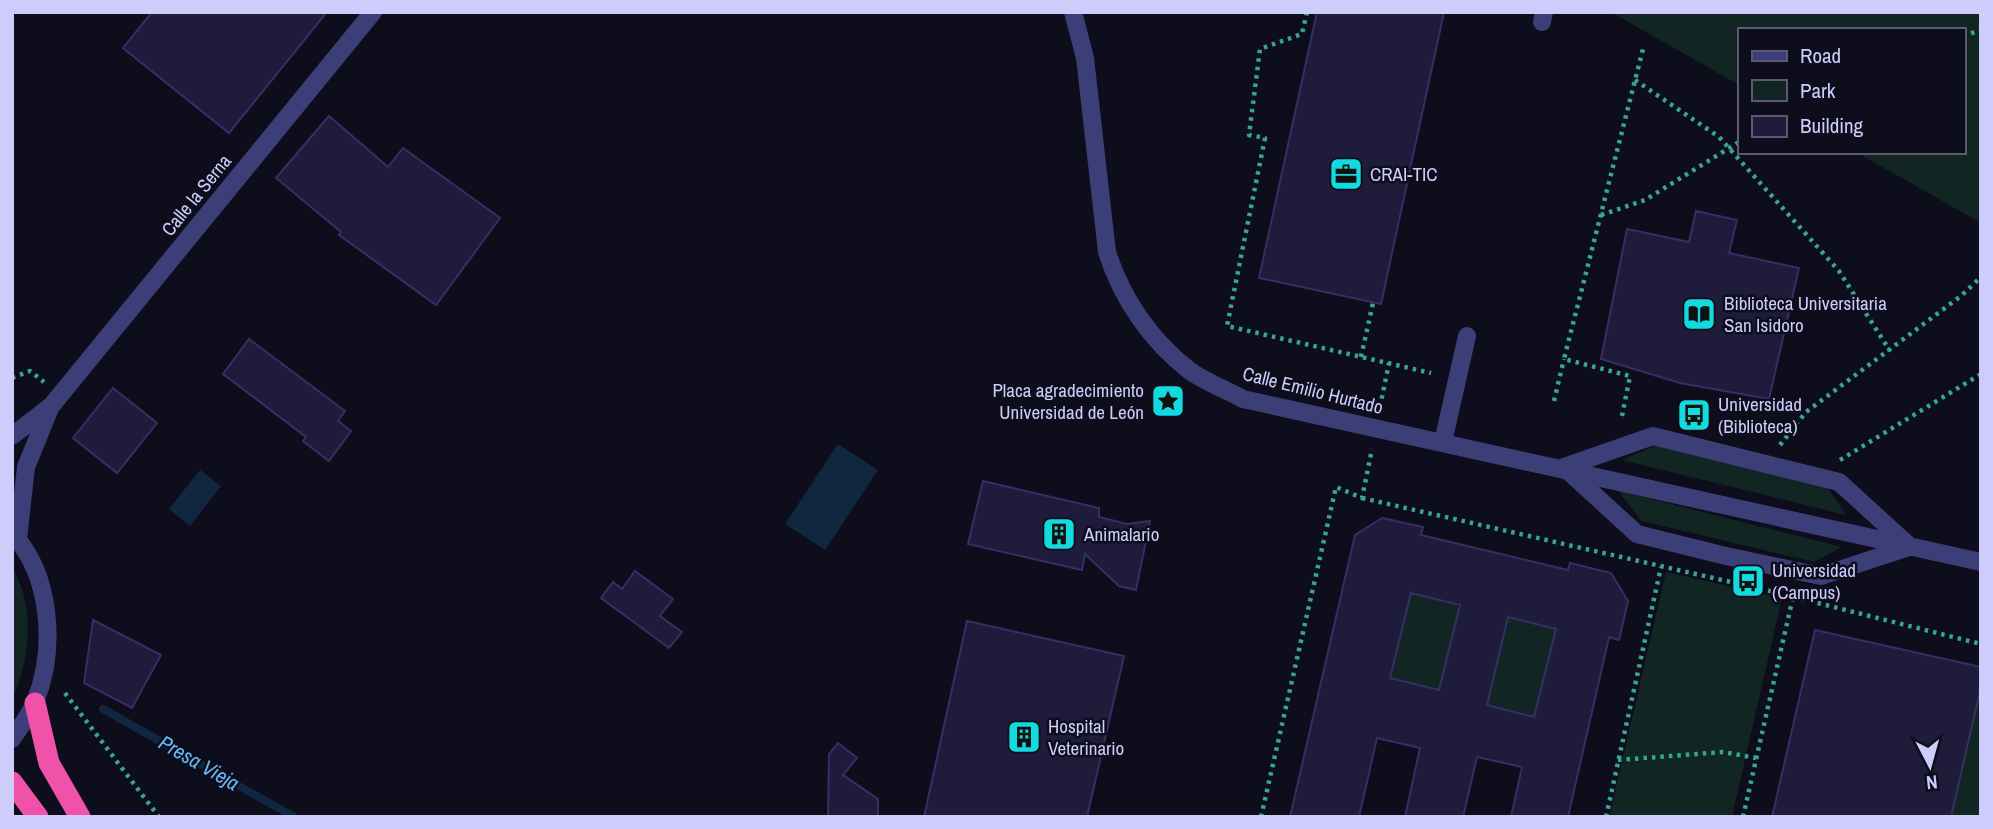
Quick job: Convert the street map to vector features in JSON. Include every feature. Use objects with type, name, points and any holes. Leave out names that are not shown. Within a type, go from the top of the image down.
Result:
[{"type":"highway","points":[[35,703],[49,763],[79,817]]},
{"type":"highway","points":[[12,782],[38,817]]},
{"type":"street","name":"Calle la Serna","points":[[12,436],[52,405],[373,12]]},
{"type":"street","name":"Calle Emilio Hurtado","points":[[1073,12],[1085,58],[1107,252],[1129,305],[1158,341],[1191,372],[1243,399],[1564,467],[1981,562]]},
{"type":"street","points":[[1443,442],[1467,336]]},
{"type":"street","name":"Calle la Serna","points":[[15,536],[26,467],[52,405]]},
{"type":"street","points":[[1653,436],[1839,482],[1909,547],[1821,576],[1726,556],[1637,534],[1564,467],[1653,436]]},
{"type":"street","points":[[12,739],[35,703],[48,647],[43,590],[15,536]]},
{"type":"path","points":[[1307,12],[1302,34],[1260,49],[1249,135],[1265,138],[1227,326],[1431,373]]},
{"type":"path","points":[[1554,401],[1643,49]]},
{"type":"path","points":[[1635,80],[1719,137],[1729,147],[1839,271],[1890,351]]},
{"type":"path","points":[[1601,215],[1645,200],[1738,142]]},
{"type":"path","points":[[1775,451],[1806,412],[1890,351],[1981,277]]},
{"type":"path","points":[[1361,357],[1373,303]]},
{"type":"path","points":[[1564,359],[1630,376],[1622,416]]},
{"type":"path","points":[[1380,410],[1389,363]]},
{"type":"path","points":[[12,378],[30,371],[46,383]]},
{"type":"path","points":[[1833,464],[1981,374]]},
{"type":"path","points":[[1362,498],[1373,442]]},
{"type":"path","points":[[1261,817],[1336,487],[1362,498],[1981,643]]},
{"type":"path","points":[[1606,817],[1661,567]]},
{"type":"path","points":[[1743,817],[1793,597]]},
{"type":"path","points":[[65,693],[159,817]]},
{"type":"path","points":[[1618,760],[1723,752],[1756,758]]},
{"type":"green space","points":[[1611,12],[1981,12],[1981,223],[1860,154],[1965,154],[1965,28],[1738,28],[1738,84]]},
{"type":"green space","points":[[1657,445],[1828,488],[1846,515],[1622,460]]},
{"type":"green space","points":[[1619,492],[1842,547],[1814,562],[1642,521]]},
{"type":"green space","points":[[12,568],[25,599],[28,634],[23,668],[12,700]]},
{"type":"green space","points":[[1666,572],[1782,598],[1732,817],[1609,817]]},
{"type":"green space","points":[[1411,593],[1456,604],[1469,625],[1506,617],[1556,629],[1534,717],[1487,705],[1499,653],[1451,641],[1439,690],[1390,678]]},
{"type":"green space","points":[[1981,687],[1981,817],[1951,817]]},
{"type":"water","points":[[838,444],[878,470],[825,550],[785,524]]},
{"type":"water","points":[[200,470],[221,486],[190,526],[169,509]]},
{"type":"building","points":[[152,12],[327,12],[229,133],[123,48]]},
{"type":"building","name":"CRAI-TIC","points":[[1317,12],[1444,12],[1381,304],[1259,278]]},
{"type":"building","points":[[329,116],[388,167],[403,148],[500,218],[436,305],[339,235],[341,232],[276,178]]},
{"type":"building","name":"Biblioteca Universitaria San Isidoro","points":[[1696,211],[1737,220],[1729,253],[1799,268],[1769,399],[1680,383],[1601,359],[1627,229],[1689,242]]},
{"type":"building","points":[[249,339],[345,411],[338,421],[351,431],[329,461],[303,441],[306,437],[223,374]]},
{"type":"building","points":[[113,388],[157,423],[117,473],[73,438]]},
{"type":"building","name":"Animalario","points":[[983,481],[1099,508],[1099,517],[1127,524],[1150,521],[1136,590],[1119,586],[1085,554],[1082,570],[968,544]]},
{"type":"building","points":[[1382,518],[1423,527],[1421,535],[1568,570],[1570,563],[1611,573],[1628,601],[1619,640],[1609,637],[1568,817],[1511,817],[1522,767],[1477,757],[1463,817],[1405,817],[1420,748],[1377,738],[1359,817],[1290,817],[1355,535]],"holes":[[[1411,593],[1460,605],[1439,690],[1390,678]],[[1508,617],[1556,629],[1534,717],[1487,705]]]},
{"type":"building","points":[[635,571],[673,599],[660,616],[682,632],[669,648],[601,598],[613,582],[622,589]]},
{"type":"building","points":[[93,620],[161,655],[132,708],[84,683]]},
{"type":"building","name":"Hospital Veterinario","points":[[967,621],[1124,656],[1087,817],[924,817]]},
{"type":"building","points":[[1815,630],[1981,667],[1981,687],[1951,817],[1772,817]]},
{"type":"building","points":[[838,743],[857,758],[843,775],[878,799],[878,817],[828,817],[829,754]]},
{"type":"waterway","name":"Presa Vieja","points":[[103,709],[294,817]]},
{"type":"place","name":"CRAI-TIC","points":[[1346,174]]},
{"type":"place","name":"Biblioteca Universitaria San Isidoro","points":[[1699,314]]},
{"type":"place","name":"Placa agradecimiento Universidad de León","points":[[1168,401]]},
{"type":"place","name":"Universidad (Biblioteca)","points":[[1694,415]]},
{"type":"place","name":"Animalario","points":[[1059,534]]},
{"type":"place","name":"Universidad (Campus)","points":[[1748,581]]},
{"type":"place","name":"Hospital Veterinario","points":[[1024,737]]}]
